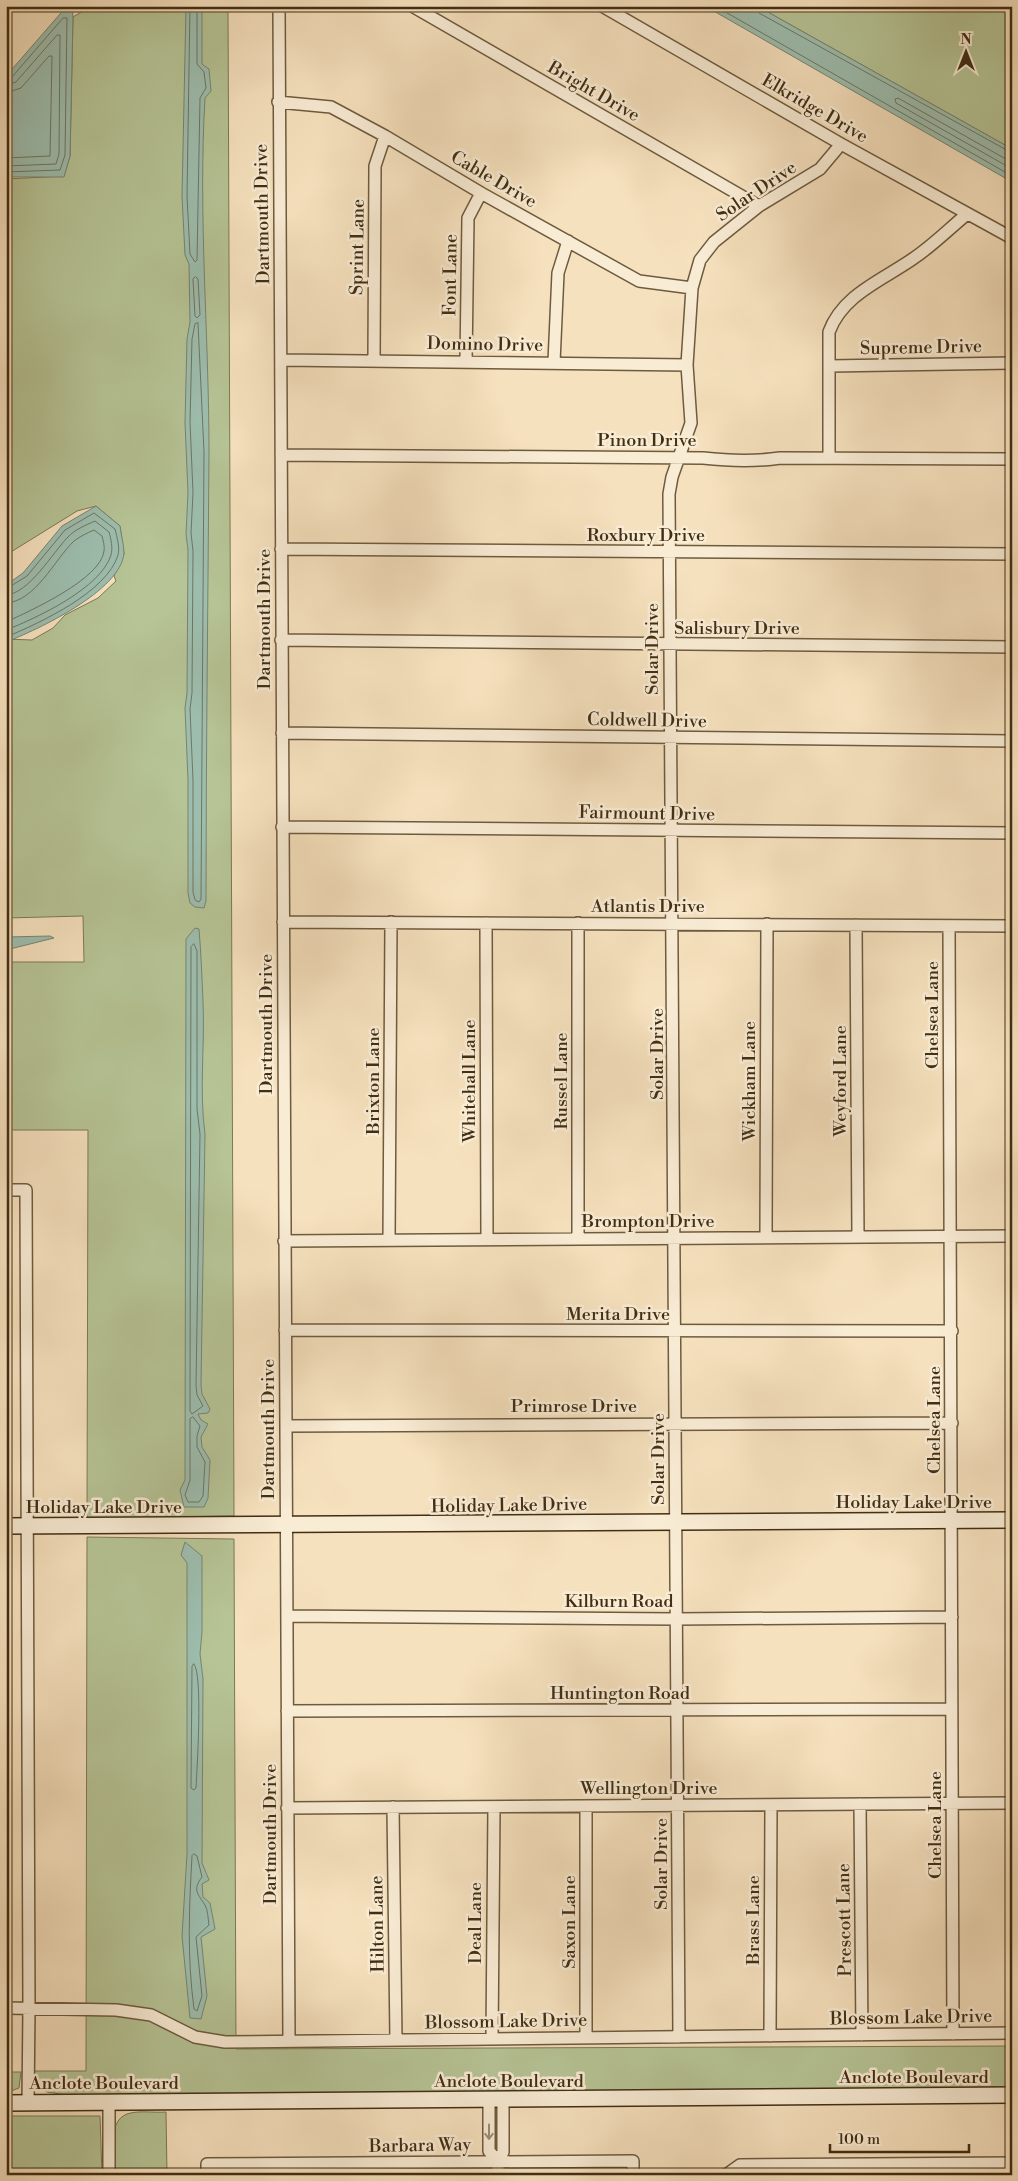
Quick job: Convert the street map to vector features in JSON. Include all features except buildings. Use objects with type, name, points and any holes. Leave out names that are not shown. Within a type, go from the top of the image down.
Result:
[{"type":"street","name":"Dartmouth Drive","points":[[279,6],[289,2041]]},
{"type":"street","name":"Bright Drive","points":[[412,6],[759,206]]},
{"type":"street","name":"Elkridge Drive","points":[[602,6],[841,144],[1012,238]]},
{"type":"street","name":"Cable Drive","points":[[278,102],[330,107],[385,136],[639,281],[692,288]]},
{"type":"street","name":"Sprint Lane","points":[[374,360],[376,166],[385,136]]},
{"type":"street","name":"Solar Drive","points":[[679,2037],[674,924],[671,830],[669,494],[672,477],[690,423],[687,365],[692,288],[700,260],[714,242],[759,206],[820,169],[841,144]]},
{"type":"street","name":"Font Lane","points":[[466,361],[468,218],[481,192]]},
{"type":"street","points":[[829,458],[829,332],[833,320],[851,298],[915,258],[967,214]]},
{"type":"street","points":[[554,362],[558,273],[568,240]]},
{"type":"street","name":"Domino Drive","points":[[282,360],[687,365]]},
{"type":"street","name":"Supreme Drive","points":[[830,366],[1012,363]]},
{"type":"street","name":"Pinon Drive","points":[[281,455],[703,458],[733,462],[756,462],[780,458],[1012,459]]},
{"type":"street","name":"Roxbury Drive","points":[[281,549],[1012,554]]},
{"type":"street","name":"Salisbury Drive","points":[[281,640],[1012,647]]},
{"type":"street","name":"Coldwell Drive","points":[[282,733],[1012,741]]},
{"type":"street","name":"Fairmount Drive","points":[[282,826],[1012,833]]},
{"type":"street","name":"Atlantis Drive","points":[[283,922],[1012,926]]},
{"type":"street","name":"Brixton Lane","points":[[389,1240],[391,922]]},
{"type":"street","name":"Whitehall Lane","points":[[486,923],[487,1239]]},
{"type":"street","name":"Russel Lane","points":[[578,923],[578,1239]]},
{"type":"street","name":"Wickham Lane","points":[[766,1237],[767,924]]},
{"type":"street","name":"Weyford Lane","points":[[856,925],[858,1237]]},
{"type":"street","name":"Chelsea Lane","points":[[949,926],[952,1331],[953,2034]]},
{"type":"street","points":[[6,1190],[26,1190],[30,2008],[28,2103]]},
{"type":"street","name":"Brompton Drive","points":[[284,1240],[1012,1236]]},
{"type":"street","name":"Merita Drive","points":[[285,1330],[952,1331]]},
{"type":"street","name":"Primrose Drive","points":[[286,1426],[952,1423]]},
{"type":"street","name":"Holiday Lake Drive","points":[[6,1526],[286,1526],[1012,1520]]},
{"type":"street","name":"Kilburn Road","points":[[286,1616],[676,1619],[952,1617]]},
{"type":"street","name":"Huntington Road","points":[[287,1711],[952,1709]]},
{"type":"street","name":"Wellington Drive","points":[[287,1808],[1012,1803]]},
{"type":"street","name":"Brass Lane","points":[[770,2036],[771,1804]]},
{"type":"street","name":"Prescott Lane","points":[[860,1804],[862,2035]]},
{"type":"street","name":"Deal Lane","points":[[492,2039],[494,1806]]},
{"type":"street","name":"Saxon Lane","points":[[586,1806],[586,2038]]},
{"type":"street","name":"Hilton Lane","points":[[393,1807],[396,2040]]},
{"type":"street","name":"Blossom Lake Drive","points":[[6,2008],[116,2010],[151,2016],[195,2036],[224,2042],[1012,2034]]},
{"type":"street","name":"Anclote Boulevard","points":[[6,2103],[1012,2095]]},
{"type":"street","points":[[496,2100],[489,2151],[498,2161],[498,2175]]},
{"type":"street","points":[[109,2102],[109,2175]]},
{"type":"street","name":"Barbara Way","points":[[207,2170],[498,2161],[633,2161],[633,2175]]},
{"type":"street","points":[[726,2173],[740,2165],[819,2170],[917,2169],[1012,2163]]},
{"type":"green space","points":[[87,6],[228,6],[234,1516],[87,1518],[88,1130],[6,1130],[6,962],[84,962],[83,916],[6,918],[6,639],[32,640],[53,628],[65,615],[98,598],[116,581],[114,576],[124,554],[120,526],[96,506],[77,511],[6,555],[6,179],[64,176],[70,156],[73,17],[85,10]]},
{"type":"green space","points":[[757,6],[1012,6],[1012,149]]},
{"type":"green space","points":[[87,1537],[234,1539],[236,2049],[1012,2046],[1012,2091],[67,2095],[47,2092],[37,2085],[34,2071],[86,2071]]},
{"type":"green space","points":[[6,2072],[21,2072],[19,2088],[6,2093]]},
{"type":"green space","points":[[136,2112],[166,2112],[167,2175],[115,2175],[113,2141],[116,2124],[120,2118]]},
{"type":"green space","points":[[6,2116],[100,2116],[102,2175],[6,2175]]},
{"type":"water","points":[[67,6],[72,6],[73,17],[70,156],[64,177],[6,177],[6,76]]},
{"type":"water","points":[[186,6],[202,6],[202,64],[209,69],[211,91],[205,98],[203,142],[203,231],[209,408],[206,901],[204,908],[195,907],[190,903],[188,893],[188,780],[185,708],[187,693],[188,550],[186,534],[188,493],[185,423],[187,339],[190,322],[189,264],[185,255],[182,196]]},
{"type":"water","points":[[705,6],[757,6],[1012,149],[1012,182]]},
{"type":"water","points":[[96,506],[120,526],[124,553],[119,567],[109,581],[94,595],[76,607],[56,619],[6,642],[6,585],[23,573],[62,526]]},
{"type":"water","points":[[195,928],[199,929],[202,974],[202,1101],[205,1134],[201,1385],[202,1394],[210,1409],[208,1413],[198,1414],[201,1420],[208,1424],[201,1437],[202,1447],[210,1460],[208,1498],[204,1507],[184,1507],[180,1490],[185,1480],[186,939]]},
{"type":"water","points":[[50,936],[54,938],[6,950],[6,937]]},
{"type":"water","points":[[185,1542],[202,1556],[202,1632],[200,1654],[203,1679],[202,1863],[209,1880],[202,1884],[203,1897],[210,1903],[215,1929],[201,1937],[207,1996],[201,2019],[190,2018],[182,1936],[187,1854],[187,1563],[181,1555]]}]
